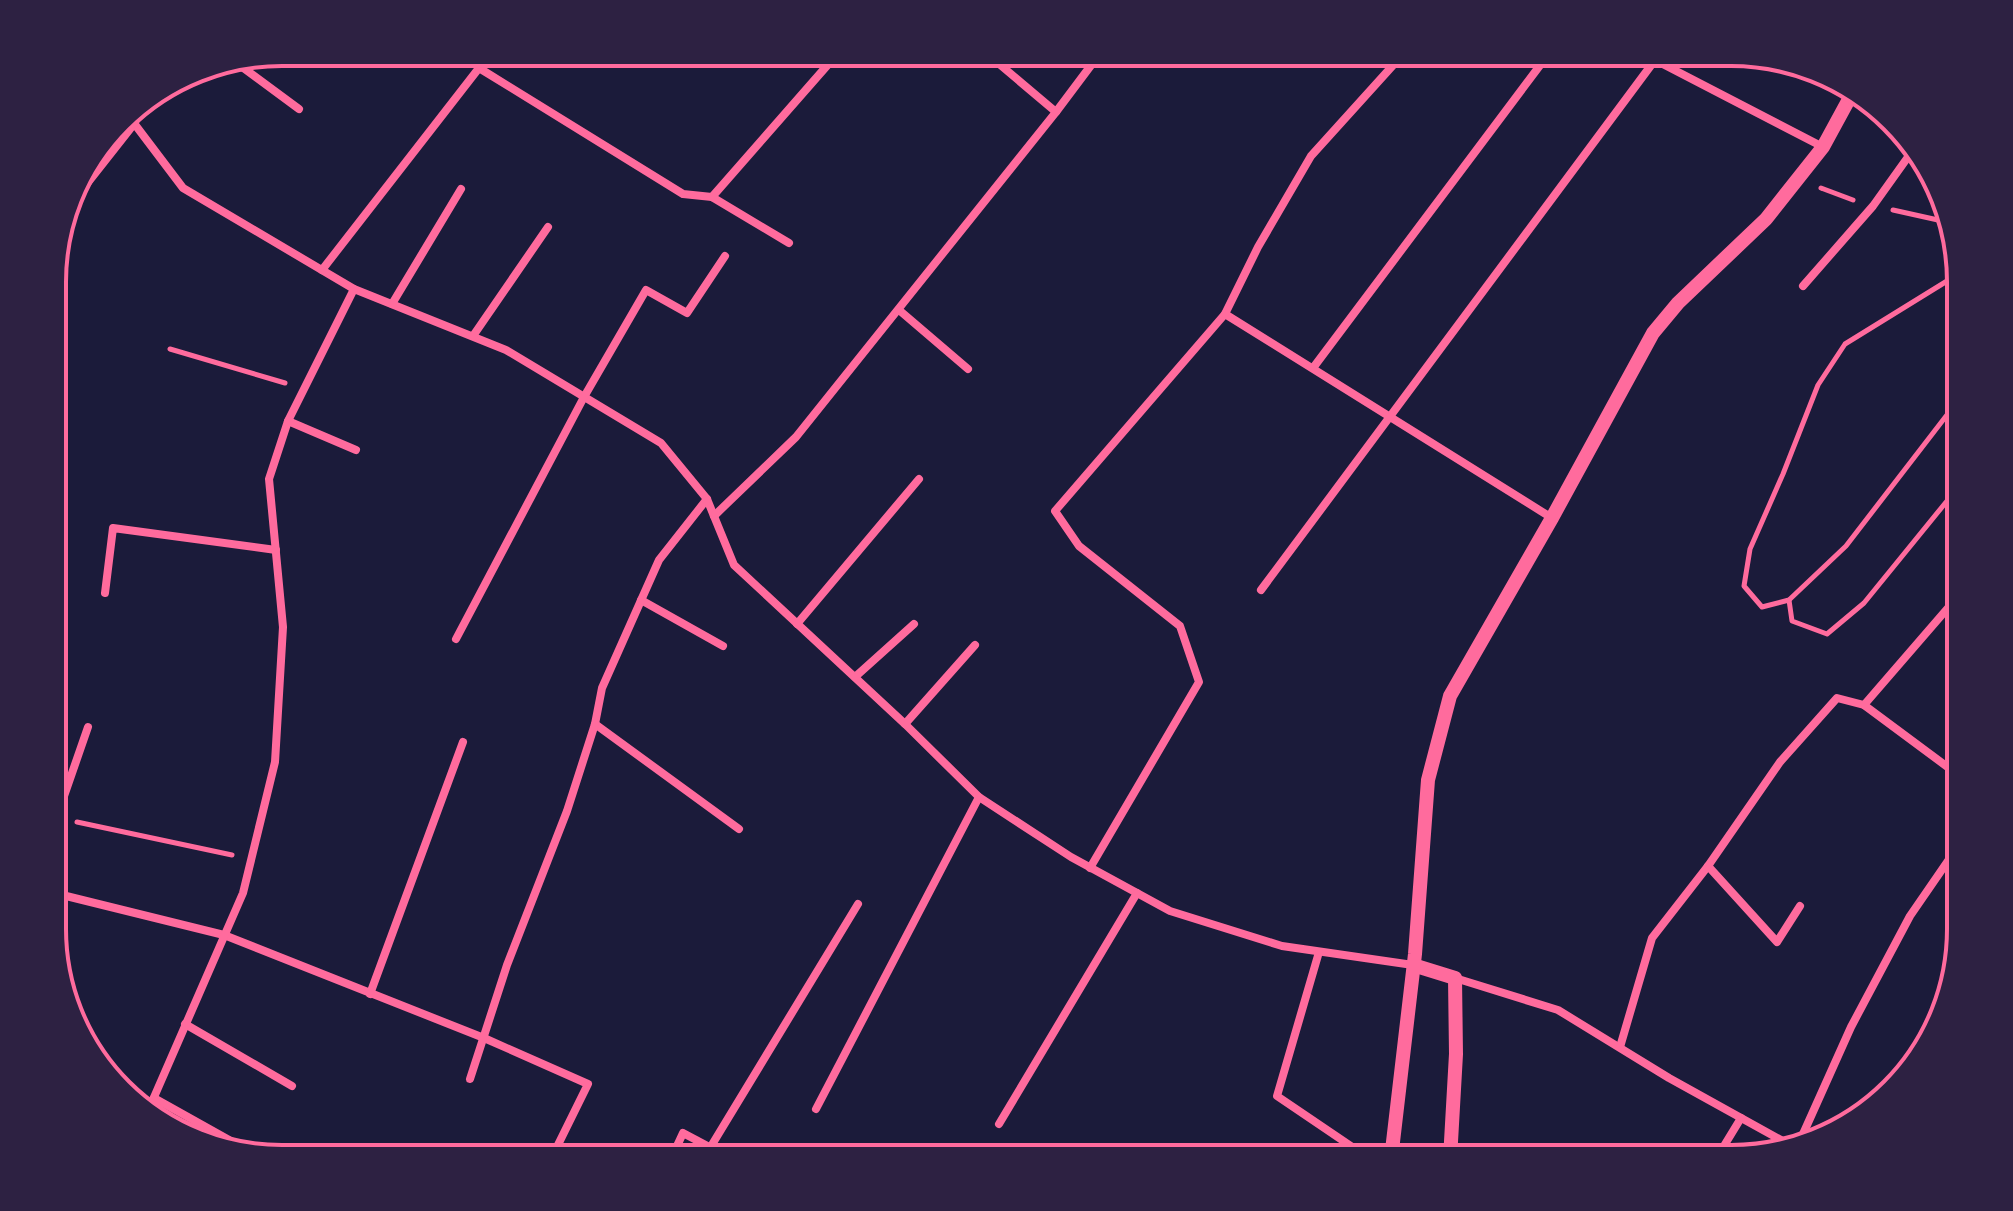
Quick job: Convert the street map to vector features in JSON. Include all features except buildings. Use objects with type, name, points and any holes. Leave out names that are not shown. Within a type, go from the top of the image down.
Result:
[{"type":"street","points":[[712,197],[827,66]]},
{"type":"street","points":[[1002,66],[1056,112]]},
{"type":"street","points":[[714,516],[796,437],[1090,66]]},
{"type":"street","points":[[1090,868],[1199,682],[1180,626],[1079,546],[1055,511],[1225,314],[1258,247],[1311,156],[1392,66]]},
{"type":"street","points":[[1313,368],[1540,66]]},
{"type":"street","points":[[1261,590],[1651,66]]},
{"type":"street","points":[[1667,66],[1823,147]]},
{"type":"street","points":[[322,270],[479,68],[683,194],[712,197],[789,243]]},
{"type":"street","points":[[245,69],[299,109]]},
{"type":"street","points":[[1393,1145],[1413,965],[1428,780],[1450,696],[1653,333],[1678,303],[1766,219],[1823,147],[1848,101]]},
{"type":"street","points":[[134,125],[183,188],[354,289],[506,350],[661,443],[707,499],[734,565],[979,797],[1090,868],[1170,911],[1282,946],[1413,965],[1558,1010],[1669,1078],[1780,1139]]},
{"type":"street","points":[[96,172],[132,127]]},
{"type":"street","points":[[1803,286],[1873,206],[1907,158]]},
{"type":"street","points":[[392,304],[461,189]]},
{"type":"street","points":[[473,336],[548,227]]},
{"type":"street","points":[[456,639],[584,397],[646,290],[687,313],[725,256]]},
{"type":"street","points":[[153,1101],[243,893],[275,762],[283,627],[269,479],[288,421],[354,289]]},
{"type":"street","points":[[899,310],[968,369]]},
{"type":"street","points":[[1225,314],[1552,518]]},
{"type":"street","points":[[288,421],[356,450]]},
{"type":"street","points":[[797,624],[919,479]]},
{"type":"street","points":[[470,1079],[507,965],[567,811],[595,724],[602,688],[659,560],[707,499]]},
{"type":"street","points":[[105,593],[113,528],[276,550]]},
{"type":"street","points":[[641,600],[723,646]]},
{"type":"street","points":[[1864,705],[1947,609]]},
{"type":"street","points":[[855,677],[914,624]]},
{"type":"street","points":[[905,724],[975,645]]},
{"type":"street","points":[[1620,1047],[1652,938],[1708,866],[1780,762],[1837,698],[1864,705],[1947,767]]},
{"type":"street","points":[[595,724],[739,829]]},
{"type":"street","points":[[66,790],[88,727]]},
{"type":"street","points":[[370,994],[463,742]]},
{"type":"street","points":[[816,1109],[979,797]]},
{"type":"street","points":[[1804,1132],[1851,1027],[1910,916],[1947,862]]},
{"type":"street","points":[[1708,866],[1777,942],[1800,906]]},
{"type":"street","points":[[999,1124],[1137,893]]},
{"type":"street","points":[[66,896],[224,935],[484,1038],[588,1084],[558,1145]]},
{"type":"street","points":[[712,1145],[858,904]]},
{"type":"street","points":[[1319,952],[1277,1096],[1349,1145]]},
{"type":"street","points":[[1451,1145],[1456,1054],[1455,978]]},
{"type":"street","points":[[185,1024],[292,1086]]},
{"type":"street","points":[[154,1098],[225,1138]]},
{"type":"street","points":[[1725,1145],[1741,1118]]},
{"type":"street","points":[[677,1145],[683,1133],[705,1145]]},
{"type":"path","points":[[1947,281],[1845,344],[1818,385],[1750,549],[1744,586],[1762,607],[1789,600],[1846,546],[1947,415]]},
{"type":"path","points":[[170,349],[304,388]]},
{"type":"path","points":[[1789,600],[1792,621],[1827,634],[1864,603],[1947,501]]},
{"type":"path","points":[[66,823],[251,859]]}]
